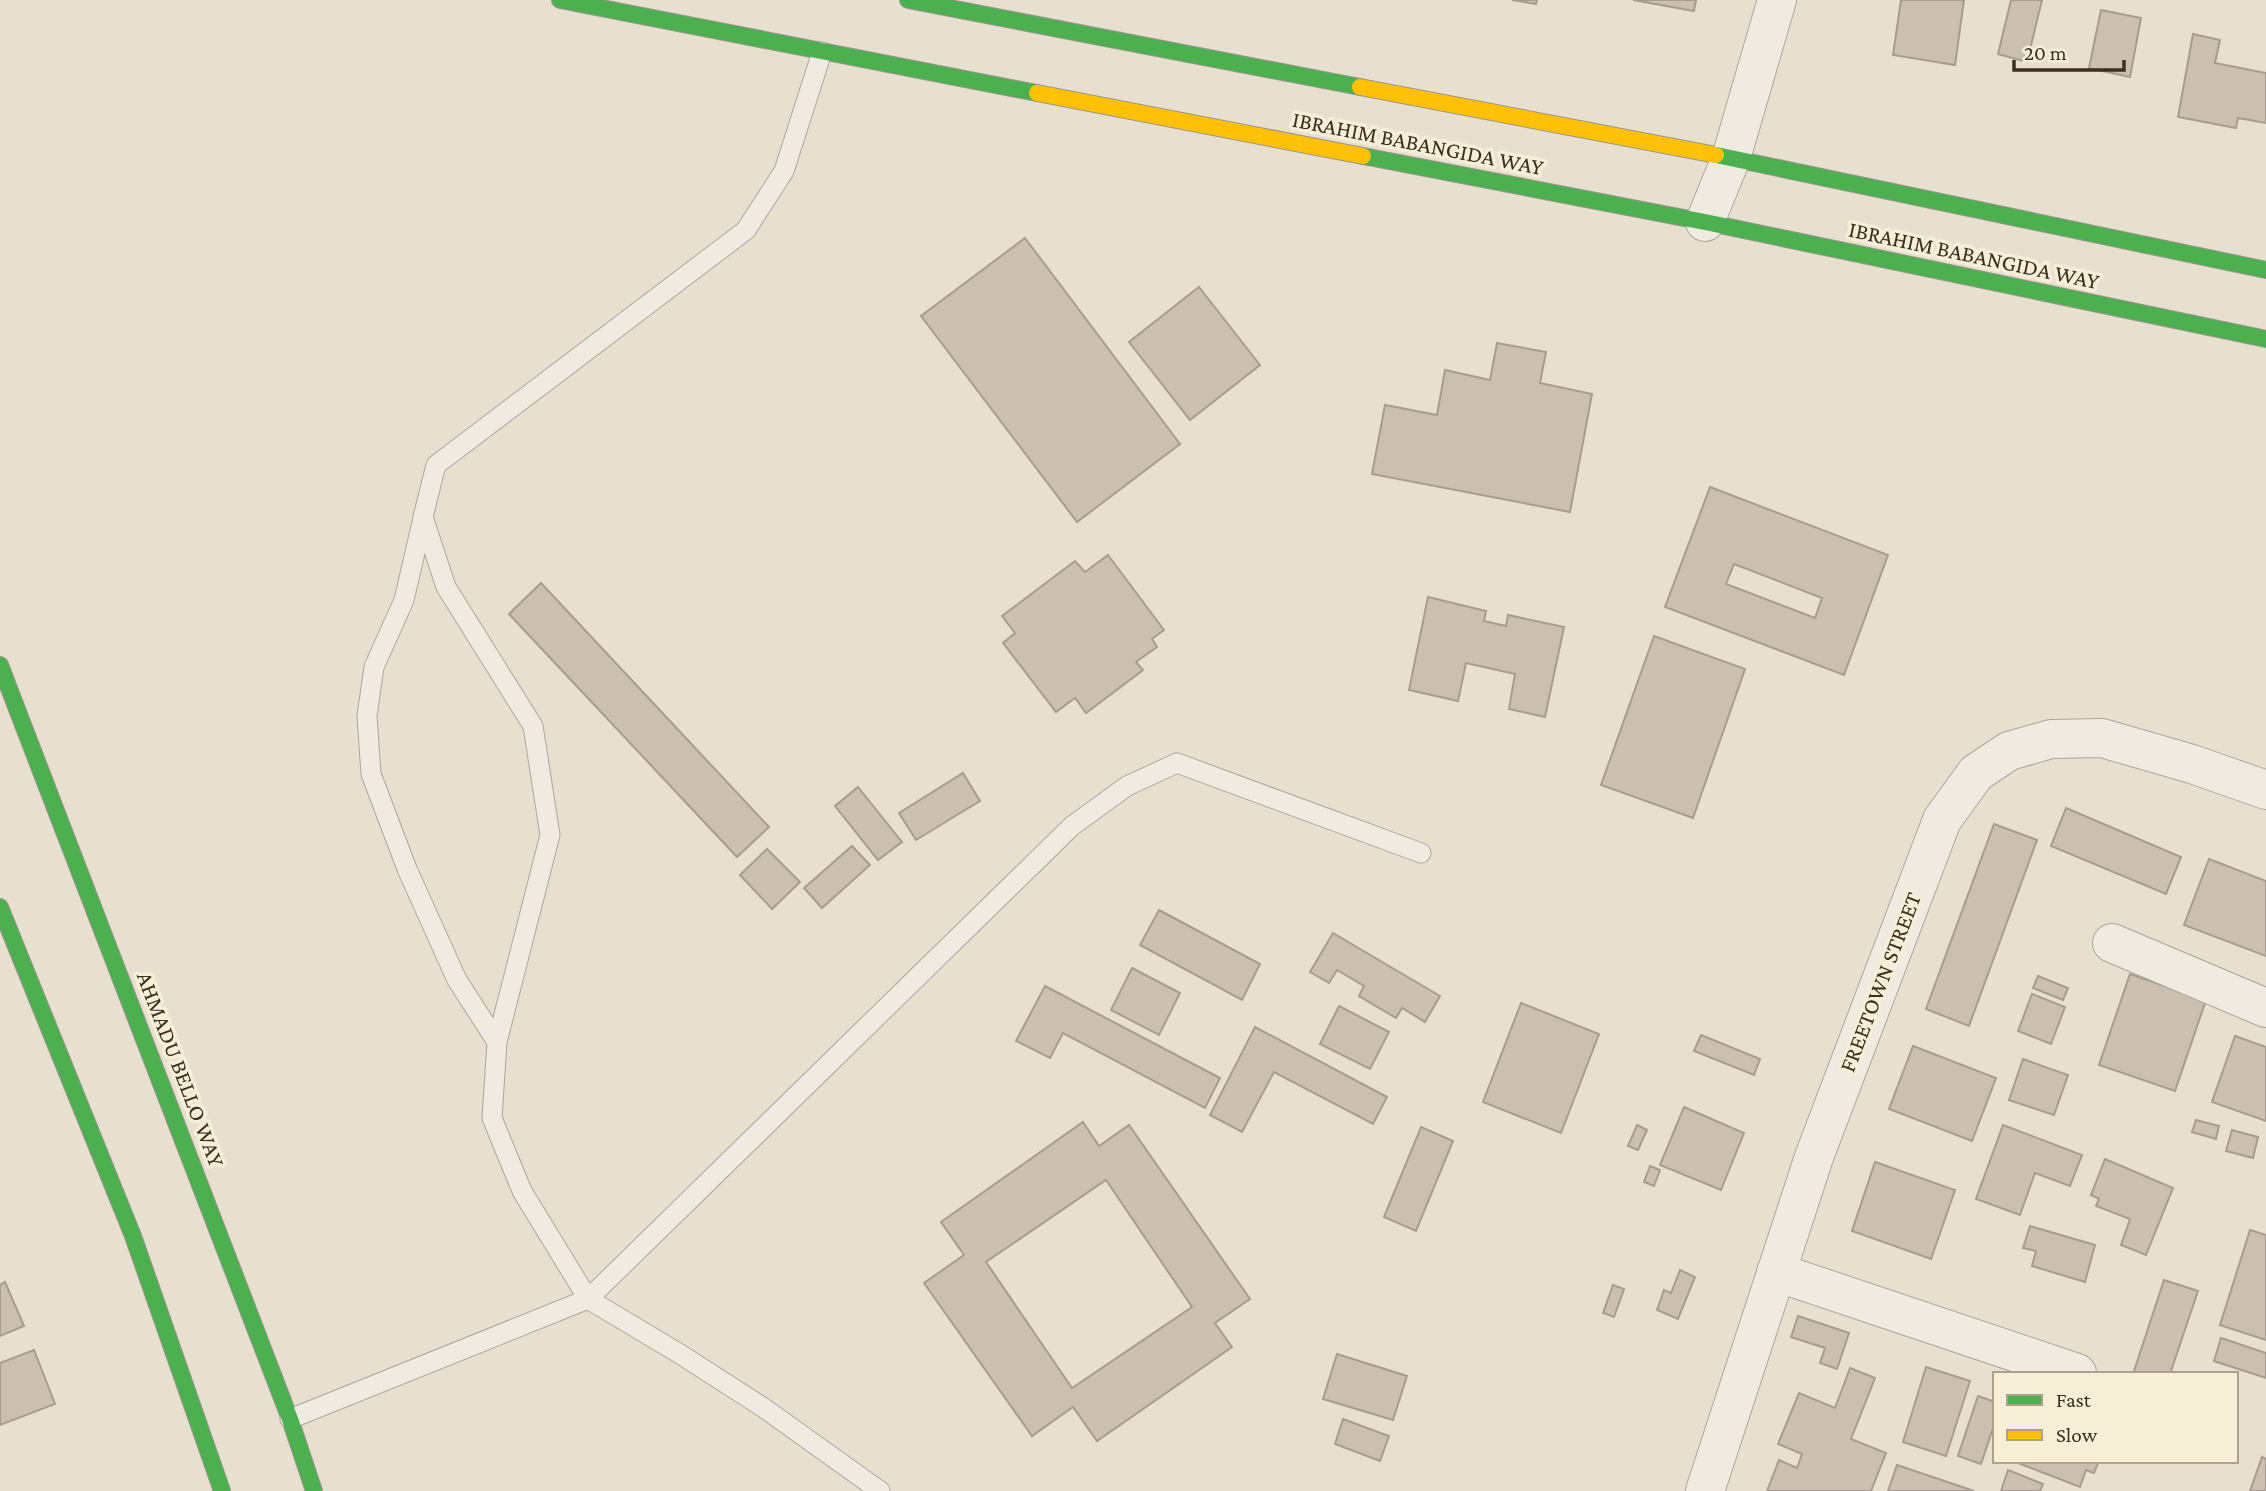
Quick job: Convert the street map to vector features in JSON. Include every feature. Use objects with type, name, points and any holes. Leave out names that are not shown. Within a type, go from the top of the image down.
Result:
[{"type":"main road","name":"IBRAHIM BABANGIDA WAY","points":[[560,0],[1705,222],[2266,339]]},
{"type":"main road","name":"IBRAHIM BABANGIDA WAY","points":[[908,0],[1731,158],[2266,270]]},
{"type":"main road","name":"AHMADU BELLO WAY","points":[[0,665],[290,1419],[314,1491]]},
{"type":"main road","points":[[0,907],[133,1237],[222,1491]]},
{"type":"street","points":[[1705,222],[1731,158],[1777,0]]},
{"type":"street","name":"FREETOWN STREET","points":[[1705,1491],[1814,1157],[1941,820],[1976,773],[2009,751],[2051,739],[2102,738],[2192,764],[2266,790]]},
{"type":"street","points":[[2112,943],[2266,1008]]},
{"type":"street","points":[[1776,1272],[2074,1372]]},
{"type":"lane","points":[[497,1042],[457,980],[407,869],[371,774],[367,716],[374,667],[404,600],[436,465],[746,230],[783,171],[822,52]]},
{"type":"lane","points":[[423,517],[446,587],[533,726],[550,835],[497,1042],[492,1118],[522,1191],[588,1299],[764,1408],[880,1491]]},
{"type":"lane","points":[[290,1419],[588,1299],[1072,826],[1127,786],[1177,763],[1421,853]]},
{"type":"building","points":[[1512,0],[1537,0],[1536,4]]},
{"type":"building","points":[[1633,0],[1696,0],[1694,11]]},
{"type":"building","points":[[1901,0],[1964,0],[1955,65],[1893,55]]},
{"type":"building","points":[[2011,0],[2042,0],[2027,62],[1998,54]]},
{"type":"building","points":[[2101,10],[2141,18],[2130,77],[2089,68]]},
{"type":"building","points":[[2193,34],[2220,40],[2215,63],[2266,73],[2266,123],[2238,118],[2236,128],[2178,117]]},
{"type":"building","points":[[1025,238],[1180,444],[1077,522],[921,316]]},
{"type":"building","points":[[1199,287],[1260,365],[1190,420],[1129,342]]},
{"type":"building","points":[[1497,343],[1546,352],[1540,383],[1592,394],[1570,512],[1372,474],[1385,405],[1437,415],[1445,370],[1490,380]]},
{"type":"building","points":[[1710,487],[1888,555],[1844,675],[1665,607]],"holes":[[[1734,564],[1822,598],[1815,618],[1726,584]]]},
{"type":"building","points":[[1108,555],[1164,630],[1152,639],[1157,647],[1136,662],[1143,670],[1086,713],[1075,698],[1056,712],[1003,643],[1015,633],[1002,616],[1075,561],[1085,572]]},
{"type":"building","points":[[541,583],[769,827],[737,857],[509,614]]},
{"type":"building","points":[[1428,597],[1486,611],[1484,621],[1506,626],[1508,615],[1564,627],[1545,717],[1509,709],[1515,674],[1466,663],[1458,701],[1409,690]]},
{"type":"building","points":[[1654,636],[1745,669],[1693,818],[1601,785]]},
{"type":"building","points":[[963,773],[980,801],[916,840],[899,813]]},
{"type":"building","points":[[858,787],[902,842],[878,860],[835,806]]},
{"type":"building","points":[[2066,808],[2181,857],[2166,894],[2051,846]]},
{"type":"building","points":[[1994,824],[2037,840],[1969,1026],[1926,1009]]},
{"type":"building","points":[[852,846],[870,865],[822,908],[804,888]]},
{"type":"building","points":[[767,849],[800,882],[772,909],[740,875]]},
{"type":"building","points":[[2209,859],[2266,881],[2266,956],[2184,925]]},
{"type":"building","points":[[1159,910],[1260,964],[1242,1000],[1140,945]]},
{"type":"building","points":[[1333,933],[1440,996],[1425,1022],[1402,1008],[1396,1018],[1359,996],[1364,986],[1337,970],[1329,983],[1310,972]]},
{"type":"building","points":[[1132,968],[1180,993],[1159,1035],[1111,1010]]},
{"type":"building","points":[[2130,974],[2206,1000],[2175,1091],[2099,1065]]},
{"type":"building","points":[[2038,976],[2068,988],[2063,1000],[2033,988]]},
{"type":"building","points":[[1045,986],[1220,1078],[1205,1108],[1063,1033],[1050,1058],[1016,1041]]},
{"type":"building","points":[[2032,994],[2065,1007],[2051,1044],[2018,1031]]},
{"type":"building","points":[[1521,1003],[1599,1034],[1561,1133],[1483,1102]]},
{"type":"building","points":[[1339,1006],[1389,1032],[1370,1069],[1320,1044]]},
{"type":"building","points":[[1255,1027],[1387,1097],[1373,1124],[1274,1072],[1242,1132],[1210,1115]]},
{"type":"building","points":[[1701,1035],[1760,1059],[1754,1075],[1694,1051]]},
{"type":"building","points":[[2235,1036],[2266,1047],[2266,1121],[2212,1102]]},
{"type":"building","points":[[1913,1046],[1996,1078],[1972,1141],[1889,1109]]},
{"type":"building","points":[[2023,1059],[2068,1075],[2054,1115],[2009,1100]]},
{"type":"building","points":[[1684,1107],[1744,1133],[1721,1190],[1660,1165]]},
{"type":"building","points":[[2196,1120],[2219,1126],[2216,1139],[2192,1132]]},
{"type":"building","points":[[1083,1122],[1099,1146],[1129,1125],[1250,1299],[1215,1323],[1232,1347],[1097,1441],[1073,1407],[1032,1436],[924,1283],[964,1255],[941,1222]],"holes":[[[1106,1180],[1192,1307],[1072,1388],[986,1262]]]},
{"type":"building","points":[[1637,1125],[1647,1130],[1638,1150],[1628,1146]]},
{"type":"building","points":[[2003,1125],[2082,1155],[2070,1186],[2035,1173],[2020,1215],[1976,1199]]},
{"type":"building","points":[[1421,1127],[1453,1141],[1416,1231],[1384,1217]]},
{"type":"building","points":[[2232,1130],[2258,1137],[2253,1158],[2226,1151]]},
{"type":"building","points":[[2105,1159],[2173,1188],[2146,1255],[2121,1245],[2130,1219],[2096,1206],[2099,1199],[2091,1195]]},
{"type":"building","points":[[1875,1162],[1955,1190],[1931,1259],[1852,1231]]},
{"type":"building","points":[[1650,1166],[1660,1170],[1654,1186],[1644,1182]]},
{"type":"building","points":[[2030,1226],[2095,1245],[2085,1282],[2032,1266],[2036,1251],[2023,1248]]},
{"type":"building","points":[[2250,1230],[2266,1235],[2266,1340],[2220,1325]]},
{"type":"building","points":[[1680,1270],[1695,1277],[1678,1319],[1657,1310],[1664,1290],[1671,1293]]},
{"type":"building","points":[[2164,1280],[2198,1291],[2171,1372],[2134,1372]]},
{"type":"building","points":[[5,1282],[24,1326],[0,1336],[0,1285]]},
{"type":"building","points":[[1613,1285],[1624,1289],[1614,1317],[1603,1313]]},
{"type":"building","points":[[1798,1316],[1849,1333],[1837,1369],[1820,1363],[1825,1348],[1791,1337]]},
{"type":"building","points":[[2221,1338],[2266,1353],[2266,1378],[2214,1361]]},
{"type":"building","points":[[34,1350],[55,1404],[0,1425],[0,1363]]},
{"type":"building","points":[[1337,1354],[1407,1376],[1393,1420],[1323,1399]]},
{"type":"building","points":[[1926,1367],[1970,1381],[1946,1456],[1903,1442]]},
{"type":"building","points":[[1850,1368],[1875,1378],[1851,1439],[1886,1453],[1871,1491],[1767,1491],[1779,1460],[1797,1468],[1802,1454],[1778,1444],[1799,1393],[1835,1408]]},
{"type":"building","points":[[1978,1396],[1993,1401],[1993,1428],[1981,1464],[1958,1456]]},
{"type":"building","points":[[1343,1419],[1389,1436],[1380,1461],[1335,1444]]},
{"type":"building","points":[[2262,1457],[2266,1459],[2266,1491],[2250,1491]]},
{"type":"building","points":[[2018,1463],[2098,1463],[2094,1473],[2086,1470],[2080,1487]]},
{"type":"building","points":[[1897,1465],[1974,1491],[1888,1491]]},
{"type":"building","points":[[2008,1470],[2043,1484],[2040,1491],[2001,1491]]},
{"type":"traffic: fast","points":[[560,0],[1037,93]]},
{"type":"traffic: fast","points":[[908,0],[1360,87]]},
{"type":"traffic: fast","points":[[1716,155],[2266,270]]},
{"type":"traffic: fast","points":[[1363,156],[1705,222],[2266,339]]},
{"type":"traffic: fast","points":[[0,665],[290,1419],[314,1491]]},
{"type":"traffic: fast","points":[[0,907],[133,1236],[222,1491]]},
{"type":"traffic: slow","points":[[1360,87],[1716,155]]},
{"type":"traffic: slow","points":[[1037,93],[1363,156]]}]
